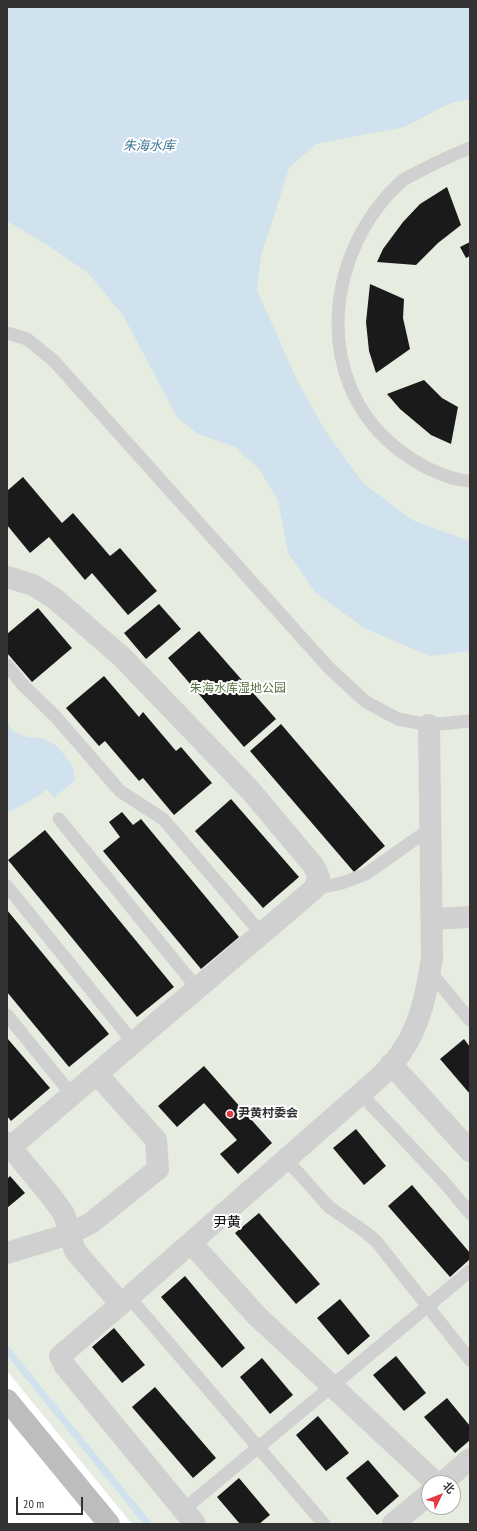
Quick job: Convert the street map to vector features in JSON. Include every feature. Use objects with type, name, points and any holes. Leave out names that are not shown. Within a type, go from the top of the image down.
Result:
[{"type":"street","points":[[10,575],[33,585],[54,598],[122,657],[250,790],[313,865],[319,877],[314,889],[97,1074],[8,1147],[51,1196],[64,1214],[75,1251],[125,1300]]},
{"type":"street","points":[[189,1517],[64,1366],[60,1356],[382,1075],[402,1052],[414,1029],[422,1008],[432,958],[429,725]]},
{"type":"street","points":[[432,919],[470,917]]},
{"type":"street","points":[[391,1064],[470,1151]]},
{"type":"street","points":[[7,1253],[69,1234],[91,1223],[158,1169],[156,1140],[97,1074]]},
{"type":"street","points":[[191,1243],[257,1316],[427,1475]]},
{"type":"street","points":[[7,1400],[109,1524]]},
{"type":"street","points":[[451,1475],[470,1459]]},
{"type":"street","points":[[393,1524],[421,1501]]},
{"type":"lane","points":[[470,148],[443,158],[403,180],[377,208],[360,236],[346,266],[338,301],[337,329],[345,375],[358,403],[381,435],[402,453],[433,471],[464,481],[470,481]]},
{"type":"lane","points":[[7,333],[27,339],[54,361],[329,668],[366,702],[398,719],[429,725],[470,721]]},
{"type":"lane","points":[[7,665],[22,684],[55,716],[120,791],[164,819],[261,934]]},
{"type":"lane","points":[[59,819],[197,988]]},
{"type":"lane","points":[[314,889],[342,883],[366,874],[410,844],[430,828]]},
{"type":"lane","points":[[7,886],[133,1042]]},
{"type":"lane","points":[[430,972],[470,1020]]},
{"type":"lane","points":[[7,1015],[72,1095]]},
{"type":"lane","points":[[360,1093],[444,1182],[470,1213]]},
{"type":"lane","points":[[286,1159],[329,1207],[376,1241],[470,1360]]},
{"type":"lane","points":[[189,1517],[258,1448],[470,1271]]},
{"type":"lane","points":[[125,1300],[324,1524]]},
{"type":"green space","name":"朱海水库湿地公园","points":[[7,7],[470,7],[470,1524],[132,1524],[7,1371]]},
{"type":"water","name":"朱海水库","points":[[7,7],[470,7],[470,99],[451,103],[404,127],[316,144],[289,168],[261,256],[257,290],[295,376],[324,429],[363,483],[412,520],[467,540],[470,539],[470,651],[430,656],[364,628],[316,593],[288,553],[278,500],[259,469],[235,447],[198,434],[177,417],[123,315],[88,273],[46,244],[7,221]]},
{"type":"water","points":[[7,723],[14,732],[27,737],[45,739],[58,747],[72,765],[75,780],[54,798],[47,789],[38,796],[7,813]]},
{"type":"building","points":[[447,187],[461,225],[438,243],[416,265],[377,262],[383,249],[403,222],[420,204]]},
{"type":"building","points":[[470,242],[470,256],[466,258],[460,247]]},
{"type":"building","points":[[370,284],[404,299],[403,318],[410,349],[376,373],[369,351],[366,322]]},
{"type":"building","points":[[424,380],[442,398],[458,407],[451,444],[431,435],[400,409],[387,394]]},
{"type":"building","points":[[23,477],[62,523],[73,513],[110,556],[120,548],[157,591],[128,615],[92,573],[85,580],[49,537],[30,553],[7,525],[7,491]]},
{"type":"building","points":[[159,604],[181,629],[146,659],[124,633]]},
{"type":"building","points":[[38,608],[72,648],[32,682],[7,653],[7,634]]},
{"type":"building","points":[[199,631],[276,719],[244,747],[168,658]]},
{"type":"building","points":[[104,676],[139,717],[143,712],[176,751],[181,747],[212,783],[174,815],[143,778],[139,781],[105,741],[99,746],[66,708]]},
{"type":"building","points":[[281,724],[385,846],[354,872],[250,751]]},
{"type":"building","points":[[231,799],[299,877],[263,908],[195,831]]},
{"type":"building","points":[[122,812],[133,825],[141,819],[239,937],[201,969],[103,851],[120,837],[109,822]]},
{"type":"building","points":[[45,830],[174,987],[137,1017],[8,860]]},
{"type":"building","points":[[7,910],[109,1034],[69,1067],[7,992]]},
{"type":"building","points":[[7,1038],[50,1088],[11,1121],[7,1116]]},
{"type":"building","points":[[464,1039],[470,1047],[470,1094],[440,1059]]},
{"type":"building","points":[[204,1066],[272,1143],[238,1174],[220,1154],[237,1140],[204,1103],[177,1127],[158,1106]]},
{"type":"building","points":[[356,1129],[386,1166],[364,1185],[333,1148]]},
{"type":"building","points":[[10,1176],[25,1193],[7,1208],[7,1179]]},
{"type":"building","points":[[412,1185],[470,1253],[470,1259],[450,1277],[388,1206]]},
{"type":"building","points":[[259,1213],[320,1284],[296,1304],[235,1233]]},
{"type":"building","points":[[185,1276],[245,1348],[222,1368],[161,1297]]},
{"type":"building","points":[[340,1299],[370,1336],[348,1355],[317,1318]]},
{"type":"building","points":[[114,1328],[145,1365],[122,1383],[92,1347]]},
{"type":"building","points":[[396,1356],[426,1393],[404,1411],[373,1375]]},
{"type":"building","points":[[262,1358],[293,1395],[270,1414],[240,1377]]},
{"type":"building","points":[[155,1387],[216,1458],[193,1478],[132,1407]]},
{"type":"building","points":[[447,1398],[470,1426],[470,1440],[455,1453],[424,1417]]},
{"type":"building","points":[[318,1416],[349,1453],[326,1471],[296,1435]]},
{"type":"building","points":[[368,1460],[399,1496],[377,1515],[346,1478]]},
{"type":"building","points":[[239,1478],[270,1515],[259,1524],[240,1524],[217,1497]]},
{"type":"waterway","points":[[7,1350],[148,1524]]},
{"type":"place","name":"尹黄村委会","points":[[230,1114]]},
{"type":"district","name":"尹黄","points":[[227,1223]]}]
